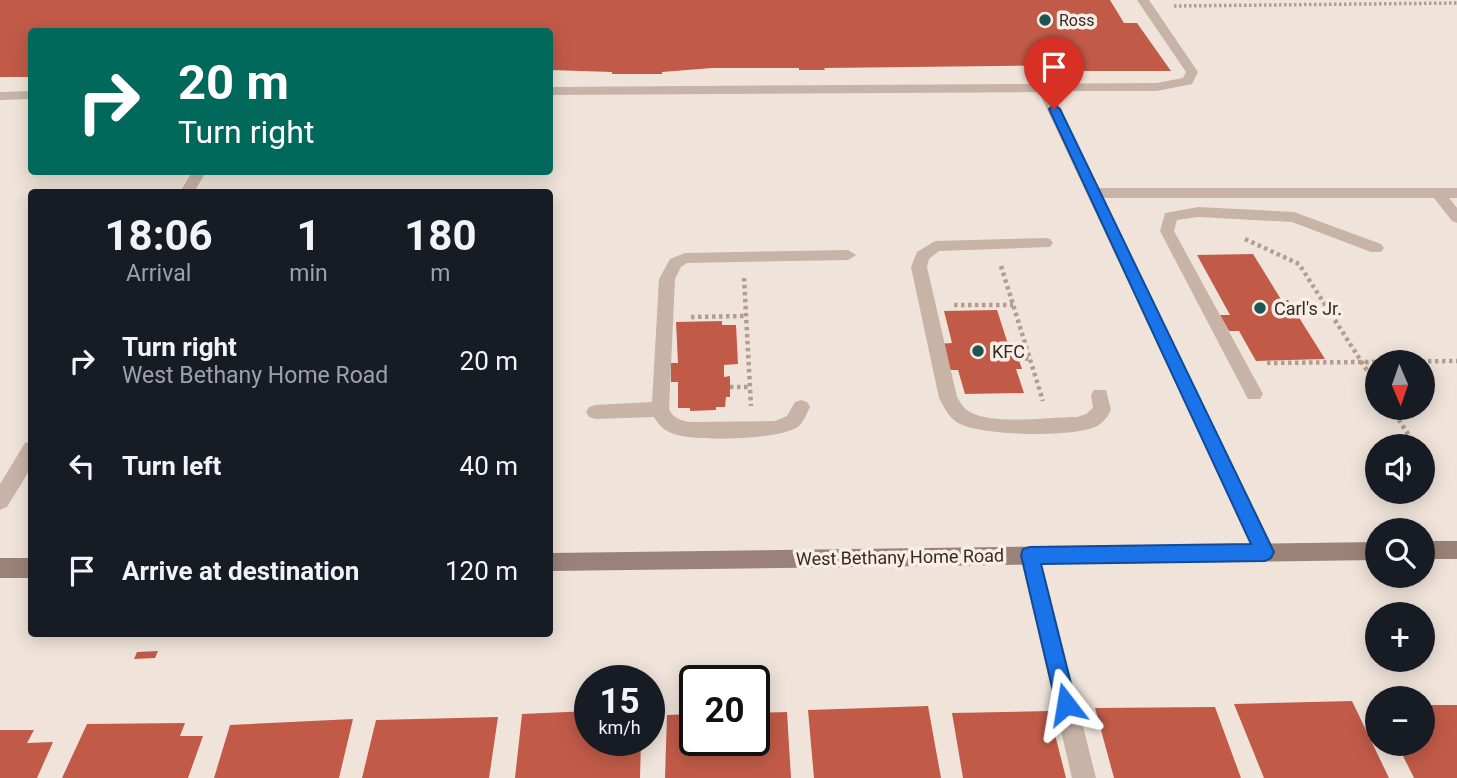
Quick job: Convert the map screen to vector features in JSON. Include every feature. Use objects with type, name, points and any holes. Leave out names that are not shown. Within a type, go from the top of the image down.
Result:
[{"type":"main road","points":[[1435,550],[1457,550]]},
{"type":"main road","name":"West Bethany Home Road","points":[[553,562],[1365,551]]},
{"type":"main road","points":[[0,568],[28,568]]},
{"type":"lane","points":[[553,92],[1044,88],[1157,86],[1188,81],[1192,72],[1143,0]]},
{"type":"lane","points":[[1044,88],[1265,552]]},
{"type":"lane","points":[[0,96],[28,95]]},
{"type":"lane","points":[[1094,193],[1457,193]]},
{"type":"lane","points":[[1438,193],[1456,216]]},
{"type":"lane","points":[[1254,394],[1167,231],[1170,216],[1198,212],[1285,216],[1376,248]]},
{"type":"lane","points":[[1045,243],[936,246],[922,256],[919,267],[948,398],[955,411],[968,421],[983,424],[1077,424],[1092,420],[1102,410],[1100,395]]},
{"type":"lane","points":[[802,407],[793,421],[776,428],[690,430],[677,428],[664,419],[660,409],[670,272],[675,263],[685,258],[848,255]]},
{"type":"lane","points":[[595,412],[660,409]]},
{"type":"lane","points":[[0,501],[28,456]]},
{"type":"lane","points":[[1030,555],[1084,778]]},
{"type":"path","points":[[1168,6],[1457,4]]},
{"type":"path","points":[[1242,238],[1300,264],[1365,367]]},
{"type":"path","points":[[995,245],[1051,424]]},
{"type":"path","points":[[743,258],[752,429]]},
{"type":"path","points":[[927,306],[1013,305]]},
{"type":"path","points":[[1018,358],[1031,359]]},
{"type":"path","points":[[1238,364],[1289,361],[1457,361]]},
{"type":"path","points":[[730,387],[750,387]]},
{"type":"building","points":[[0,0],[1110,0],[1124,23],[1137,23],[1171,71],[1084,71],[1079,65],[824,68],[825,70],[712,68],[662,74],[612,74],[553,70],[553,28],[28,28],[28,77],[0,77]]},
{"type":"building","name":"Carl's Jr.","points":[[1253,254],[1282,301],[1288,300],[1325,359],[1256,361],[1239,331],[1229,331],[1220,315],[1230,315],[1197,255]]},
{"type":"building","name":"KFC","points":[[997,310],[1007,341],[1013,343],[1022,369],[1016,369],[1024,393],[965,394],[958,370],[950,370],[938,344],[952,343],[944,311]]},
{"type":"building","points":[[722,321],[722,325],[736,325],[738,364],[724,365],[724,377],[730,376],[730,397],[726,397],[725,407],[690,411],[690,408],[678,408],[678,382],[671,382],[671,363],[678,363],[676,322]]},
{"type":"building","points":[[158,651],[155,658],[134,659],[137,652]]},
{"type":"building","points":[[1352,701],[1365,728],[1365,756],[1378,756],[1389,778],[1264,778],[1234,704]]},
{"type":"building","points":[[1435,705],[1457,705],[1457,778],[1414,778],[1403,756],[1435,756]]},
{"type":"building","points":[[928,706],[941,778],[814,778],[808,710]]},
{"type":"building","points":[[1215,707],[1241,778],[1114,778],[1095,708]]},
{"type":"building","points":[[1049,711],[1066,778],[963,778],[952,713]]},
{"type":"building","points":[[574,712],[574,756],[641,756],[640,778],[515,778],[522,714]]},
{"type":"building","points":[[787,712],[791,778],[665,778],[667,715],[679,715],[679,756],[770,756],[770,713]]},
{"type":"building","points":[[498,717],[489,778],[362,778],[376,720]]},
{"type":"building","points":[[353,719],[339,778],[214,778],[230,725]]},
{"type":"building","points":[[185,723],[180,736],[203,736],[188,778],[62,778],[87,724]]},
{"type":"building","points":[[0,730],[34,730],[27,743],[53,742],[37,778],[0,778]]},
{"type":"place","name":"Ross","points":[[1045,20]]},
{"type":"place","name":"Carl's Jr.","points":[[1260,308]]},
{"type":"place","name":"KFC","points":[[978,351]]},
{"type":"route","points":[[1054,109],[1265,552],[1030,555],[1066,704]]}]
